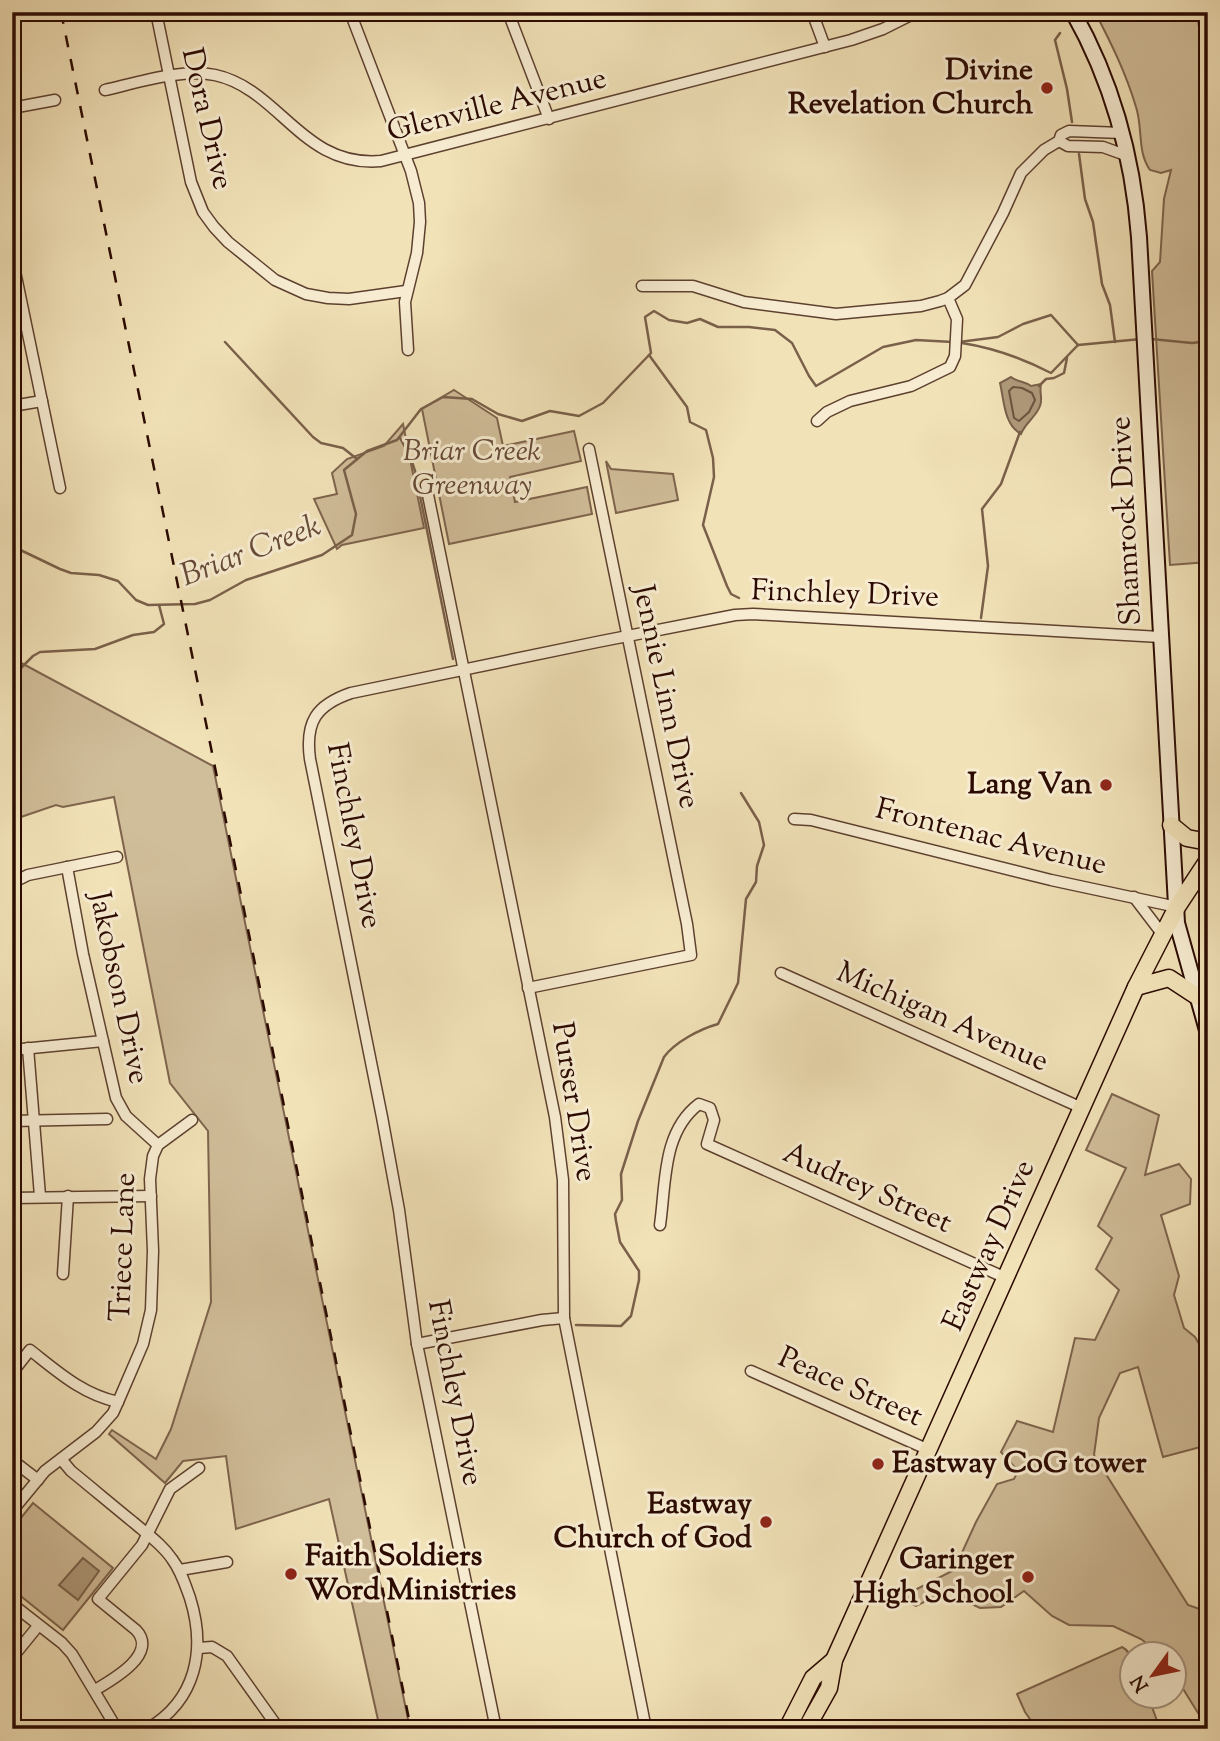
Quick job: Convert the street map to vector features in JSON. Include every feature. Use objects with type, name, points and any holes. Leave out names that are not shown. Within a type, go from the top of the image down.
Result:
[{"type":"main road","points":[[1171,825],[1187,838],[1208,842]]},
{"type":"main road","name":"Eastway Drive","points":[[806,1729],[829,1688],[837,1653],[1136,987],[1177,907],[1208,860]]},
{"type":"main road","points":[[1136,987],[1170,978],[1198,998]]},
{"type":"main road","name":"Eastway Drive","points":[[787,1729],[813,1678],[837,1653]]},
{"type":"street","name":"Dora Drive","points":[[156,12],[196,196],[214,227],[228,242],[275,280],[306,294],[349,299],[406,291]]},
{"type":"street","points":[[350,12],[416,187],[420,214],[416,253],[406,291],[405,331],[408,350]]},
{"type":"street","points":[[508,12],[549,119]]},
{"type":"street","points":[[812,12],[825,47]]},
{"type":"street","name":"Glenville Avenue","points":[[104,90],[169,77],[206,74],[239,83],[318,146],[339,157],[371,162],[406,156],[825,47],[883,29],[917,12]]},
{"type":"street","name":"Shamrock Drive","points":[[1073,12],[1104,77],[1122,133],[1137,216],[1177,907],[1182,942],[1208,1034]]},
{"type":"street","points":[[12,108],[55,100]]},
{"type":"street","points":[[642,286],[693,286],[744,302],[836,314],[921,306],[948,298],[965,285],[1003,214],[1021,173],[1044,150],[1069,131],[1122,133]]},
{"type":"street","points":[[1059,141],[1068,146],[1103,146],[1128,156]]},
{"type":"street","points":[[12,257],[60,488]]},
{"type":"street","points":[[817,421],[827,412],[849,401],[911,386],[943,371],[953,363],[956,314],[948,298]]},
{"type":"street","points":[[12,406],[42,401]]},
{"type":"street","name":"Jennie Linn Drive","points":[[528,988],[691,955],[687,924],[589,449]]},
{"type":"street","name":"Purser Drive","points":[[426,485],[561,1149],[564,1197],[564,1318],[646,1729]]},
{"type":"street","name":"Finchley Drive","points":[[496,1729],[418,1344],[397,1197],[313,772],[309,734],[320,710],[341,697],[628,636],[752,614],[1160,637]]},
{"type":"street","name":"Frontenac Avenue","points":[[793,819],[824,823],[1040,877],[1177,907]]},
{"type":"street","points":[[12,883],[28,875],[117,857]]},
{"type":"street","name":"Jakobson Drive","points":[[67,867],[111,1081],[121,1108],[134,1125],[158,1144]]},
{"type":"street","points":[[1134,897],[1163,935]]},
{"type":"street","name":"Michigan Avenue","points":[[781,973],[1082,1108]]},
{"type":"street","points":[[12,1050],[103,1041]]},
{"type":"street","points":[[28,1048],[40,1196]]},
{"type":"street","name":"Audrey Street","points":[[660,1225],[670,1143],[684,1115],[699,1104],[710,1108],[714,1120],[707,1144],[1006,1278]]},
{"type":"street","points":[[12,1121],[107,1119]]},
{"type":"street","name":"Triece Lane","points":[[12,1511],[38,1480],[96,1433],[113,1413],[143,1344],[151,1310],[151,1166],[158,1144],[192,1121]]},
{"type":"street","points":[[63,1273],[68,1196]]},
{"type":"street","points":[[12,1198],[151,1196]]},
{"type":"street","points":[[418,1344],[564,1318]]},
{"type":"street","points":[[12,1373],[30,1350],[79,1388],[118,1402]]},
{"type":"street","name":"Peace Street","points":[[751,1371],[929,1450]]},
{"type":"street","points":[[61,1459],[71,1471],[162,1546],[180,1570],[193,1609],[199,1648],[187,1688],[168,1713],[147,1729]]},
{"type":"street","points":[[12,1460],[38,1480]]},
{"type":"street","points":[[95,1690],[128,1668],[143,1646],[142,1636],[98,1599],[142,1545],[170,1489],[200,1468]]},
{"type":"street","points":[[180,1570],[227,1562]]},
{"type":"street","points":[[12,1604],[72,1654],[117,1729]]},
{"type":"street","points":[[12,1658],[38,1626]]},
{"type":"street","points":[[199,1648],[212,1647],[227,1656],[279,1729]]},
{"type":"green space","points":[[1095,12],[1197,12],[1201,43],[1208,45],[1208,562],[1170,565],[1152,271],[1160,262],[1164,199],[1171,170],[1161,173],[1150,170],[1146,163],[1132,94]]},
{"type":"green space","name":"Briar Creek Greenway","points":[[454,390],[497,418],[503,446],[574,431],[581,461],[510,477],[515,502],[587,487],[592,514],[449,544],[422,409]]},
{"type":"green space","name":"Briar Creek Greenway","points":[[403,424],[424,528],[342,545],[337,549],[314,499],[337,494],[332,473],[347,459],[384,446]]},
{"type":"green space","name":"Briar Creek Greenway","points":[[606,461],[611,469],[673,474],[678,500],[616,513]]},
{"type":"green space","points":[[12,658],[213,766],[410,1729],[380,1729],[329,1499],[236,1529],[226,1456],[183,1461],[165,1483],[109,1434],[112,1430],[156,1459],[171,1429],[211,1302],[208,1131],[170,1083],[114,797],[63,807],[56,805],[12,820]]},
{"type":"green space","points":[[1112,1094],[1159,1115],[1145,1175],[1179,1164],[1191,1179],[1190,1204],[1161,1215],[1179,1276],[1174,1295],[1184,1328],[1195,1337],[1208,1359],[1208,1445],[1163,1457],[1138,1367],[1120,1373],[1099,1418],[1094,1455],[1188,1605],[1208,1612],[1208,1729],[1188,1697],[1188,1640],[1142,1640],[1113,1626],[1069,1625],[1052,1616],[1024,1591],[1001,1607],[980,1608],[967,1602],[957,1586],[916,1606],[907,1602],[911,1592],[954,1570],[997,1484],[1014,1479],[1018,1471],[1001,1452],[1017,1421],[1053,1432],[1075,1338],[1095,1340],[1119,1290],[1096,1269],[1112,1238],[1098,1226],[1126,1168],[1086,1150]]},
{"type":"green space","points":[[33,1503],[113,1568],[63,1630],[12,1589],[12,1529]]},
{"type":"green space","points":[[1118,1649],[1118,1710],[1153,1710],[1160,1729],[1037,1729],[1017,1694]]},
{"type":"water","points":[[1011,377],[1031,386],[1041,384],[1040,406],[1021,434],[1015,430],[1008,418],[1000,383]]},
{"type":"water","points":[[83,1558],[99,1571],[78,1600],[59,1585]]},
{"type":"waterway","points":[[1060,33],[1055,40],[1072,122]]},
{"type":"waterway","points":[[1079,154],[1085,199],[1093,222],[1102,284],[1110,305],[1115,342]]},
{"type":"waterway","name":"Briar Creek","points":[[12,546],[71,573],[99,575],[118,581],[136,600],[148,605],[195,604],[210,600],[246,580],[322,555],[352,535],[356,514],[344,470],[367,451],[397,440],[421,409],[443,397],[472,399],[498,414],[522,421],[550,411],[579,416],[603,403],[651,353],[645,317],[654,311],[669,320],[687,323],[700,319],[718,327],[775,330],[792,343],[816,386],[883,347],[916,340],[953,342]]},
{"type":"waterway","name":"Briar Creek","points":[[959,342],[998,337],[1023,324],[1051,315],[1078,345]]},
{"type":"waterway","name":"Briar Creek","points":[[1078,345],[1141,339]]},
{"type":"waterway","name":"Briar Creek","points":[[1151,339],[1192,343],[1208,341]]},
{"type":"waterway","points":[[225,342],[313,437],[321,443],[343,448],[357,459]]},
{"type":"waterway","points":[[962,343],[1008,354],[1051,373],[1078,345]]},
{"type":"waterway","points":[[649,355],[687,407],[690,422],[706,430],[713,458],[714,477],[703,525],[727,586],[731,594],[739,598]]},
{"type":"waterway","points":[[1039,386],[1046,379],[1064,373],[1067,358]]},
{"type":"waterway","points":[[981,618],[988,566],[982,509],[1001,484],[1020,432]]},
{"type":"waterway","points":[[400,438],[415,471],[453,659]]},
{"type":"waterway","points":[[12,677],[40,652],[95,649],[133,635],[154,632],[164,624],[159,605]]},
{"type":"waterway","points":[[576,1325],[621,1326],[631,1316],[639,1271],[620,1242],[615,1214],[622,1200],[621,1174],[638,1121],[664,1057],[688,1037],[718,1024],[738,983],[746,899],[756,882],[757,866],[764,845],[759,822],[741,793]]},
{"type":"railway","points":[[61,12],[411,1729]]},
{"type":"place","name":"Divine Revelation Church","points":[[1047,88]]},
{"type":"place","name":"Lang Van","points":[[1106,785]]},
{"type":"place","name":"Eastway CoG tower","points":[[878,1464]]},
{"type":"place","name":"Eastway Church of God","points":[[766,1522]]},
{"type":"place","name":"Faith Soldiers Word Ministries","points":[[291,1574]]},
{"type":"place","name":"Garinger High School","points":[[1028,1577]]}]
